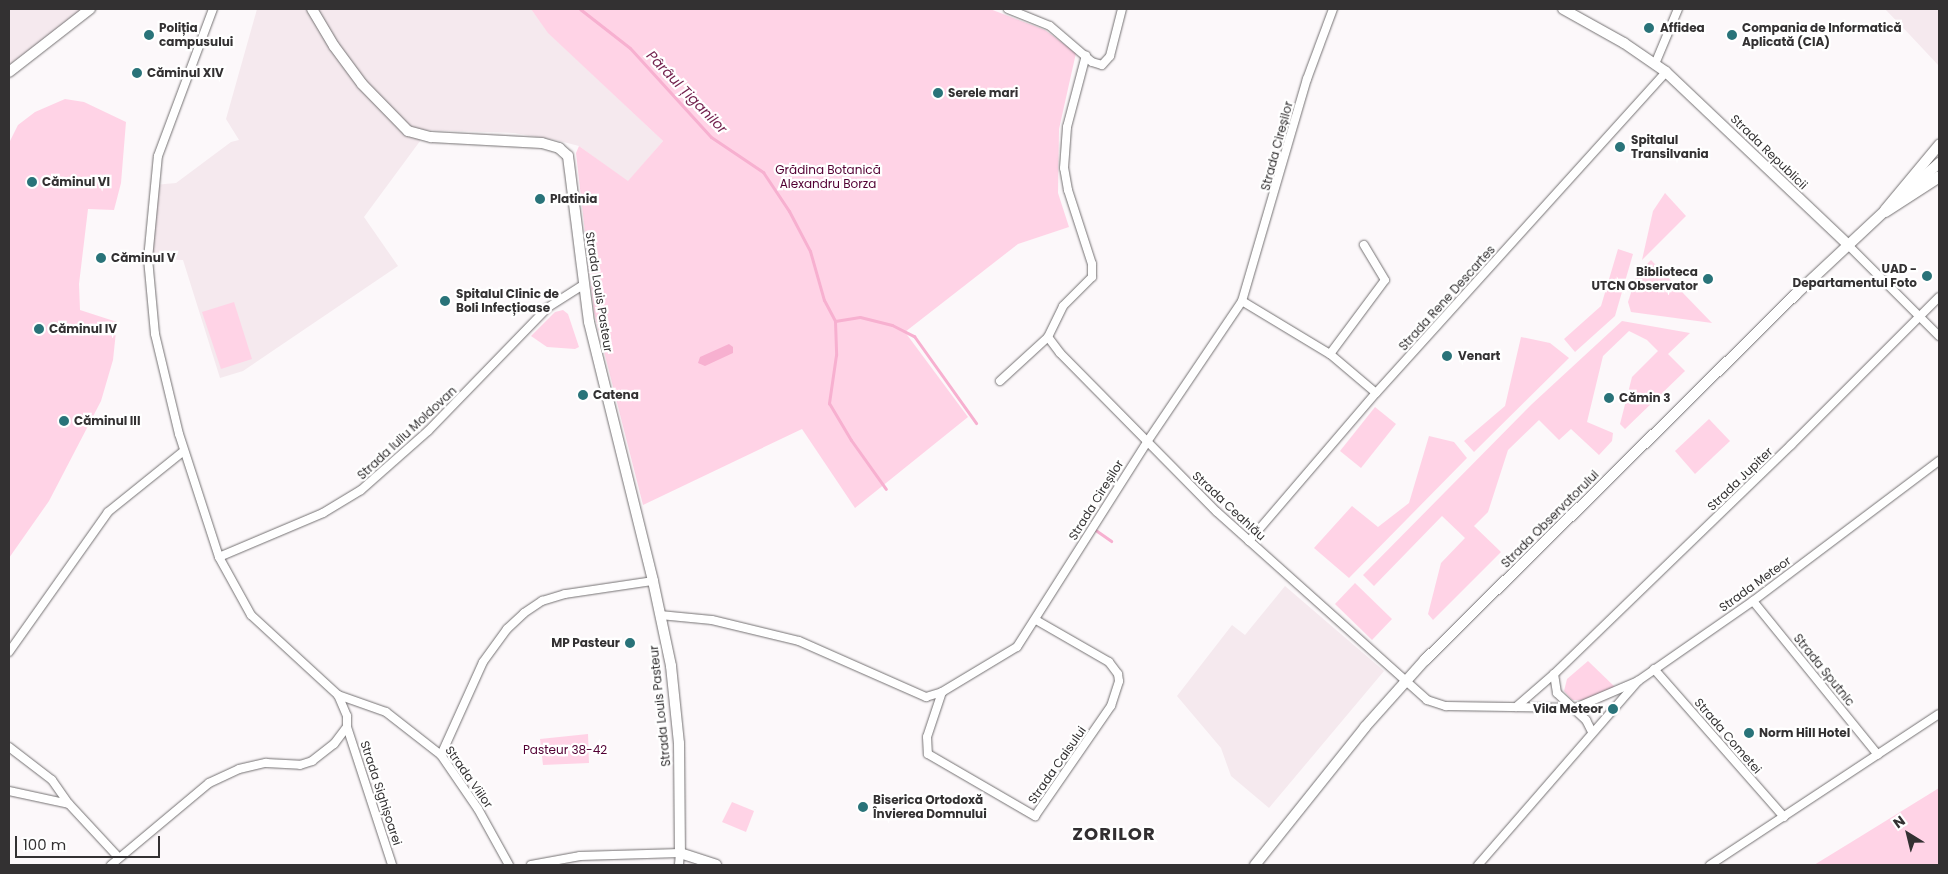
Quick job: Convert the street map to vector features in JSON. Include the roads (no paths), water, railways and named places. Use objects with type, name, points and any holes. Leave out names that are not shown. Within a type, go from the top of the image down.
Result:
[{"type":"main road","points":[[1885,211],[1939,176]]},
{"type":"street","points":[[9,72],[90,9]]},
{"type":"street","points":[[213,9],[158,156],[148,243],[149,293],[155,334],[184,452],[219,557],[234,587],[256,620],[338,695]]},
{"type":"street","name":"Strada Louis Pasteur","points":[[312,9],[358,78],[408,131],[431,137],[542,143],[564,151],[572,167],[583,285],[593,342],[653,581],[671,666],[679,744],[679,865]]},
{"type":"street","points":[[1008,9],[1050,26],[1098,65],[1106,62],[1122,9]]},
{"type":"street","name":"Strada Cireșilor","points":[[660,615],[712,620],[776,634],[824,650],[926,697],[942,692],[1008,653],[1024,638],[1036,620],[1146,442],[1242,301],[1307,79],[1333,9]]},
{"type":"street","name":"Strada Republicii","points":[[1563,9],[1666,72],[1848,245],[1939,336]]},
{"type":"street","points":[[1655,64],[1678,9]]},
{"type":"street","points":[[1000,381],[1048,337],[1063,306],[1090,281],[1093,271],[1068,190],[1064,168],[1067,127],[1086,55]]},
{"type":"street","name":"Strada Rene Descartes","points":[[1249,541],[1376,393],[1666,72]]},
{"type":"street","name":"Strada Observatorului","points":[[1885,211],[1939,145]]},
{"type":"street","name":"Strada Observatorului","points":[[1255,865],[1404,682],[1848,245],[1939,164]]},
{"type":"street","points":[[1330,354],[1385,280],[1364,245]]},
{"type":"street","name":"Strada Iuliu Moldovan","points":[[219,557],[317,516],[361,490],[428,431],[547,308],[583,285]]},
{"type":"street","name":"Strada Jupiter","points":[[1516,707],[1554,674],[1939,297]]},
{"type":"street","points":[[1242,301],[1330,354],[1376,393]]},
{"type":"street","name":"Strada Ceahlău","points":[[1048,337],[1146,442],[1249,541],[1404,682]]},
{"type":"street","points":[[9,652],[108,512],[184,452]]},
{"type":"street","name":"Strada Meteor","points":[[1478,865],[1638,681],[1753,600],[1939,461]]},
{"type":"street","points":[[441,755],[483,662],[507,629],[524,613],[542,601],[565,594],[653,581]]},
{"type":"street","name":"Strada Sputnic","points":[[1753,600],[1878,754]]},
{"type":"street","name":"Strada Caisului","points":[[942,692],[927,737],[928,754],[1035,816],[1111,706],[1119,681],[1118,674],[1109,662],[1036,620]]},
{"type":"street","name":"Strada Cometei","points":[[1654,669],[1784,818]]},
{"type":"street","points":[[1554,674],[1557,693],[1575,708],[1592,732]]},
{"type":"street","points":[[1404,682],[1438,704],[1575,708],[1638,681]]},
{"type":"street","name":"Strada Sighișoarei","points":[[338,695],[347,716],[347,727],[392,865]]},
{"type":"street","name":"Strada Viilor","points":[[338,695],[386,712],[441,755],[478,809],[509,865]]},
{"type":"street","points":[[1710,865],[1939,714]]},
{"type":"street","points":[[111,865],[118,857],[209,783],[239,769],[266,763],[300,764],[312,761],[323,755],[347,727]]},
{"type":"street","points":[[9,747],[43,772],[69,804],[118,857]]},
{"type":"street","points":[[9,791],[69,804]]},
{"type":"street","points":[[531,865],[580,856],[680,853],[716,865]]},
{"type":"waterway","name":"Pârâul Țiganilor","points":[[580,9],[630,48],[711,137],[763,172],[789,211],[810,251],[824,300],[835,321],[836,355],[829,403],[851,440],[886,489]]},
{"type":"waterway","points":[[835,321],[860,317],[892,325],[914,336],[976,423]]},
{"type":"waterway","points":[[1094,529],[1111,541]]},
{"type":"place","name":"Affidea","points":[[1649,28]]},
{"type":"place","name":"Poliția campusului","points":[[149,35]]},
{"type":"place","name":"Compania de Informatică Aplicată (CIA)","points":[[1732,35]]},
{"type":"place","name":"Căminul XIV","points":[[137,73]]},
{"type":"place","name":"Serele mari","points":[[938,93]]},
{"type":"place","name":"Spitalul Transilvania","points":[[1620,147]]},
{"type":"place","name":"Căminul VI","points":[[32,182]]},
{"type":"place","name":"Platinia","points":[[540,199]]},
{"type":"place","name":"Căminul V","points":[[101,258]]},
{"type":"place","name":"UAD - Departamentul Foto","points":[[1927,276]]},
{"type":"place","name":"Biblioteca UTCN Observator","points":[[1708,279]]},
{"type":"place","name":"Spitalul Clinic de Boli Infecțioase","points":[[445,301]]},
{"type":"place","name":"Căminul IV","points":[[39,329]]},
{"type":"place","name":"Venart","points":[[1447,356]]},
{"type":"place","name":"Catena","points":[[583,395]]},
{"type":"place","name":"Cămin 3","points":[[1609,398]]},
{"type":"place","name":"Căminul III","points":[[64,421]]},
{"type":"place","name":"MP Pasteur","points":[[630,643]]},
{"type":"place","name":"Vila Meteor","points":[[1613,709]]},
{"type":"place","name":"Norm Hill Hotel","points":[[1749,733]]},
{"type":"place","name":"Biserica Ortodoxă Învierea Domnului","points":[[863,807]]},
{"type":"district","name":"ZORILOR","points":[[1114,834]]},
{"type":"park label","name":"Grădina Botanică Alexandru Borza","points":[[828,177]]},
{"type":"park label","name":"Pasteur 38-42","points":[[565,750]]}]
